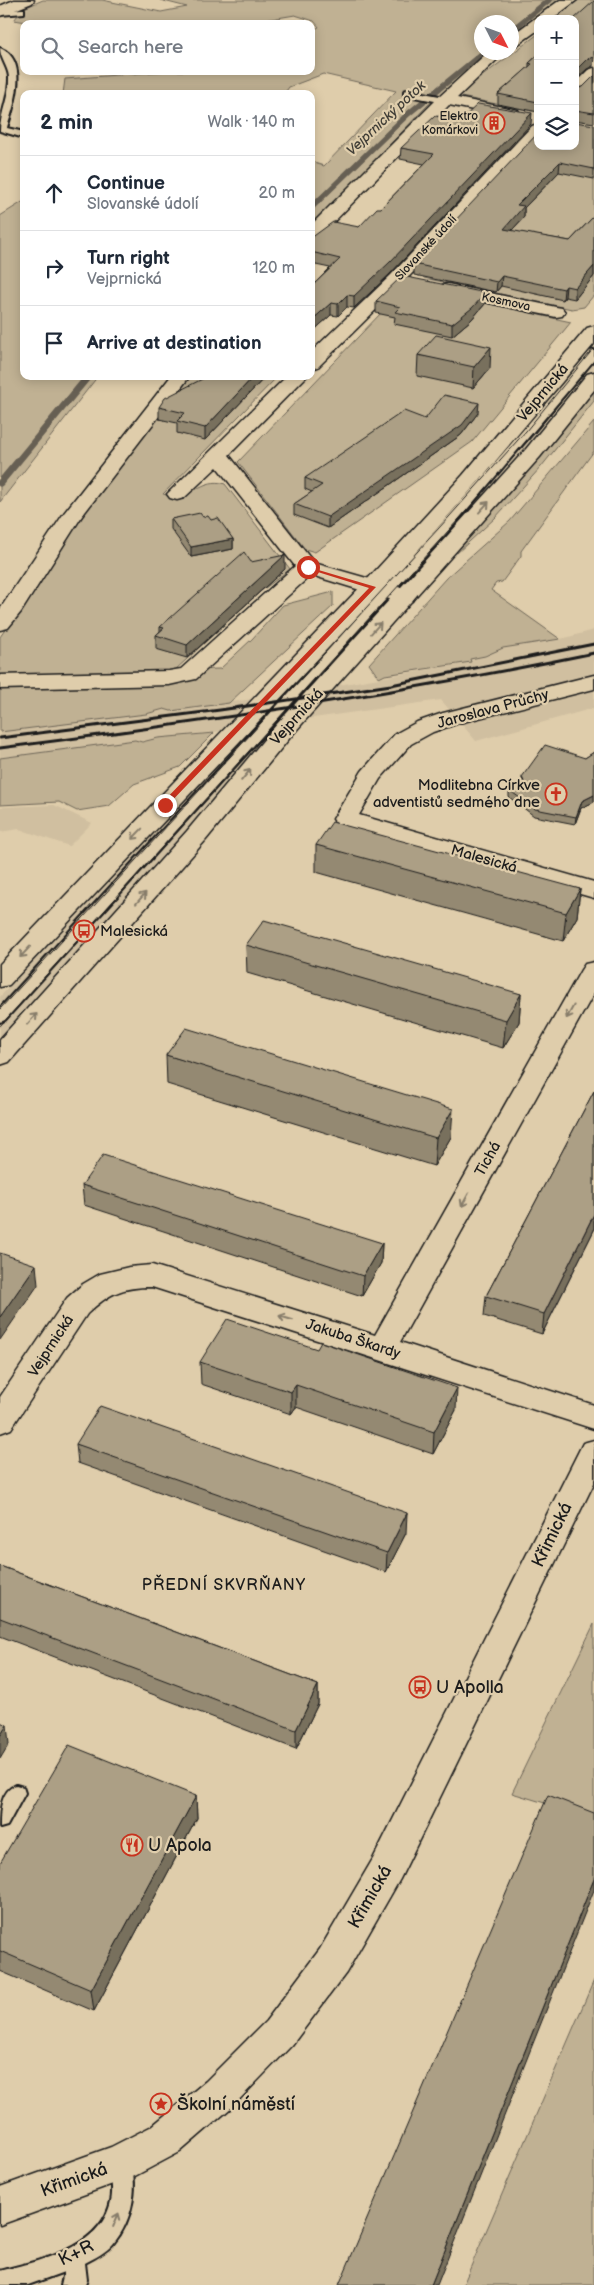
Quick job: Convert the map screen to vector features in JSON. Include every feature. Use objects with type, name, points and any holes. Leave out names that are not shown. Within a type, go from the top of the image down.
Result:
[{"type":"street","points":[[548,15],[570,0]]},
{"type":"street","points":[[0,12],[24,6]]},
{"type":"street","points":[[519,37],[534,25]]},
{"type":"street","points":[[315,231],[441,99],[488,60]]},
{"type":"street","points":[[579,88],[594,73]]},
{"type":"street","points":[[441,99],[534,118]]},
{"type":"street","name":"Slovanské údolí","points":[[315,359],[397,279],[534,133]]},
{"type":"street","points":[[397,279],[416,283]]},
{"type":"street","name":"Kosmova","points":[[435,287],[556,312]]},
{"type":"street","name":"Vejprnická","points":[[1,1052],[196,836],[285,729],[470,480],[594,332]]},
{"type":"street","name":"Vejprnická","points":[[0,979],[388,592],[533,453],[594,378]]},
{"type":"street","points":[[0,623],[13,607],[74,514],[178,380]]},
{"type":"street","points":[[177,494],[294,380]]},
{"type":"street","points":[[218,455],[308,567],[388,592]]},
{"type":"street","points":[[0,682],[169,678],[188,674],[308,567]]},
{"type":"street","name":"Jaroslava Průchy","points":[[345,819],[370,776],[403,739],[425,727],[451,718],[594,682]]},
{"type":"street","name":"Malesická","points":[[345,819],[594,890]]},
{"type":"street","name":"Tichá","points":[[382,1348],[594,970]]},
{"type":"street","name":"Jakuba Škardy","points":[[111,1281],[130,1276],[152,1276],[594,1417]]},
{"type":"street","name":"Vejprnická","points":[[0,1421],[77,1306],[91,1291],[111,1281]]},
{"type":"street","name":"Křimická","points":[[0,2206],[121,2163],[166,2139],[219,2094],[279,2032],[333,1961],[387,1868],[594,1452]]},
{"type":"lane","points":[[0,51],[12,67],[13,87],[2,129],[20,134]]},
{"type":"lane","points":[[407,93],[441,99]]},
{"type":"lane","name":"Vejprnická","points":[[0,1017],[388,592],[496,470],[594,353]]},
{"type":"lane","points":[[0,1820],[16,1793]]},
{"type":"lane","name":"K+R","points":[[0,2282],[73,2257],[97,2244],[113,2228],[123,2196],[121,2163]]},
{"type":"lane","points":[[72,2285],[76,2280],[73,2257]]},
{"type":"shaded area","points":[[43,0],[102,0],[161,12],[187,7],[160,0],[559,0],[540,15],[534,15],[534,20],[519,31],[519,15],[474,15],[474,60],[483,60],[428,105],[315,222],[315,163],[324,166],[396,91],[323,74],[289,87],[287,90],[64,90],[65,79],[118,75],[315,75],[315,29],[319,27],[315,20],[295,15],[266,20],[14,20],[24,8]]},
{"type":"shaded area","points":[[576,0],[594,0],[594,56],[579,27],[579,15],[559,15]]},
{"type":"shaded area","points":[[534,37],[534,111],[456,96],[504,60],[519,60],[519,48]]},
{"type":"shaded area","points":[[594,139],[594,295],[584,307],[572,309],[424,278],[419,273],[570,150],[579,150],[579,145]]},
{"type":"shaded area","points":[[20,204],[20,380],[95,380],[0,502],[0,216]]},
{"type":"shaded area","points":[[407,286],[571,322],[472,442],[315,552],[305,549],[238,462]]},
{"type":"shaded area","points":[[594,339],[594,369],[556,415],[405,589],[384,582]]},
{"type":"shaded area","points":[[187,380],[274,380],[163,494],[181,499],[208,484],[225,484],[290,569],[260,592],[175,670],[220,669],[252,639],[283,605],[333,592],[333,606],[229,703],[171,711],[164,709],[146,714],[0,732],[0,637],[107,481]]},
{"type":"shaded area","points":[[594,383],[594,401],[541,467],[495,518],[457,553],[454,551]]},
{"type":"shaded area","points":[[594,422],[594,451],[521,551],[521,556],[502,582],[496,583],[491,590],[560,639],[503,648],[485,656],[470,659],[471,662],[385,675],[379,678],[369,664],[446,578],[510,521]]},
{"type":"shaded area","points":[[371,596],[392,602],[316,689],[471,662],[470,659],[485,656],[503,648],[565,638],[594,630],[594,708],[476,741],[441,700],[285,722],[0,1040],[0,997],[247,728],[0,758],[0,732],[146,714],[164,709],[172,711],[278,695]]},
{"type":"shaded area","points":[[214,733],[180,767],[134,784],[109,806],[77,811],[59,802],[0,805],[0,758],[135,740],[142,742],[158,738]]},
{"type":"shaded area","points":[[54,805],[92,823],[69,846],[19,829],[0,832],[0,807]]},
{"type":"shaded area","points":[[594,1624],[594,1818],[512,1793]]},
{"type":"shaded area","points":[[594,1980],[594,2285],[463,2285]]},
{"type":"building","points":[[594,1],[594,57],[587,59],[579,67],[579,15]]},
{"type":"building","points":[[534,59],[534,101],[498,94],[532,64],[529,63]]},
{"type":"building","points":[[594,76],[594,113],[579,111],[579,88],[583,87]]},
{"type":"building","points":[[478,104],[532,113],[390,262],[354,296],[347,295],[338,304],[331,303],[315,317],[315,283],[340,259],[315,253],[315,235],[333,222],[359,227],[377,208],[381,208],[434,154],[401,148],[435,116],[462,119]]},
{"type":"building","points":[[579,123],[594,125],[594,169],[560,162],[517,205],[524,206],[504,229],[570,241],[594,216],[594,266],[575,288],[566,286],[564,289],[502,276],[497,282],[414,264],[534,137],[534,150],[579,150]]},
{"type":"building","points":[[402,276],[486,293],[472,308],[452,324],[395,312],[400,307],[376,301]]},
{"type":"building","points":[[436,335],[491,347],[474,367],[418,355]]},
{"type":"building","points":[[200,380],[250,380],[205,428],[177,421],[185,413],[159,407],[165,398]]},
{"type":"building","points":[[444,395],[479,403],[462,425],[328,517],[294,504],[322,485],[305,478],[404,411],[425,419]]},
{"type":"building","points":[[200,513],[203,517],[208,516],[211,520],[218,518],[233,539],[191,547],[171,519]]},
{"type":"building","points":[[244,552],[251,562],[285,555],[187,645],[156,635],[164,628],[160,627]]},
{"type":"building","name":"Modlitebna Církve adventistů sedmého dne","points":[[545,745],[585,758],[594,752],[594,795],[582,801],[576,817],[535,809],[509,790],[525,784],[522,777]]},
{"type":"building","points":[[332,822],[580,889],[566,913],[316,845]]},
{"type":"building","points":[[264,920],[521,994],[506,1020],[246,945]]},
{"type":"building","points":[[186,1028],[453,1109],[436,1138],[166,1055]]},
{"type":"building","points":[[594,1091],[594,1214],[544,1314],[486,1296]]},
{"type":"building","points":[[103,1155],[382,1243],[363,1276],[82,1185]]},
{"type":"building","points":[[0,1253],[36,1265],[0,1317]]},
{"type":"building","points":[[227,1319],[317,1349],[321,1342],[457,1388],[434,1432],[296,1385],[291,1392],[200,1362]]},
{"type":"building","points":[[100,1406],[407,1513],[387,1553],[76,1444]]},
{"type":"building","points":[[0,1566],[318,1685],[296,1730],[0,1618]]},
{"type":"building","points":[[0,1722],[7,1725],[0,1736]]},
{"type":"building","points":[[69,1745],[196,1796],[91,1990],[0,1951],[0,1863]]},
{"type":"building","points":[[548,1795],[594,1813],[594,1879],[431,2285],[339,2285]]},
{"type":"waterway","name":"Vejprnický potok","points":[[519,24],[549,0]]},
{"type":"waterway","name":"Vejprnický potok","points":[[315,204],[408,114],[474,60]]},
{"type":"waterway","name":"Vejprnický potok","points":[[0,483],[85,380]]},
{"type":"tram line","points":[[0,1009],[449,517],[526,431],[594,348]]},
{"type":"tram line","points":[[0,1026],[459,519],[535,433],[594,361]]},
{"type":"railway","points":[[0,738],[220,710],[391,685],[594,644]]},
{"type":"railway","points":[[0,748],[298,706],[446,682],[594,653]]},
{"type":"place","name":"Elektro Komárkovi","points":[[494,123]]},
{"type":"place","name":"Modlitebna Církve adventistů sedmého dne","points":[[556,794]]},
{"type":"place","name":"Malesická","points":[[84,931]]},
{"type":"place","name":"U Apolla","points":[[420,1687]]},
{"type":"place","name":"U Apola","points":[[132,1845]]},
{"type":"place","name":"Školní náměstí","points":[[161,2104]]},
{"type":"district","name":"PŘEDNÍ SKVRŇANY","points":[[224,1585]]},
{"type":"route","points":[[165,805],[373,587],[308,567]]}]
